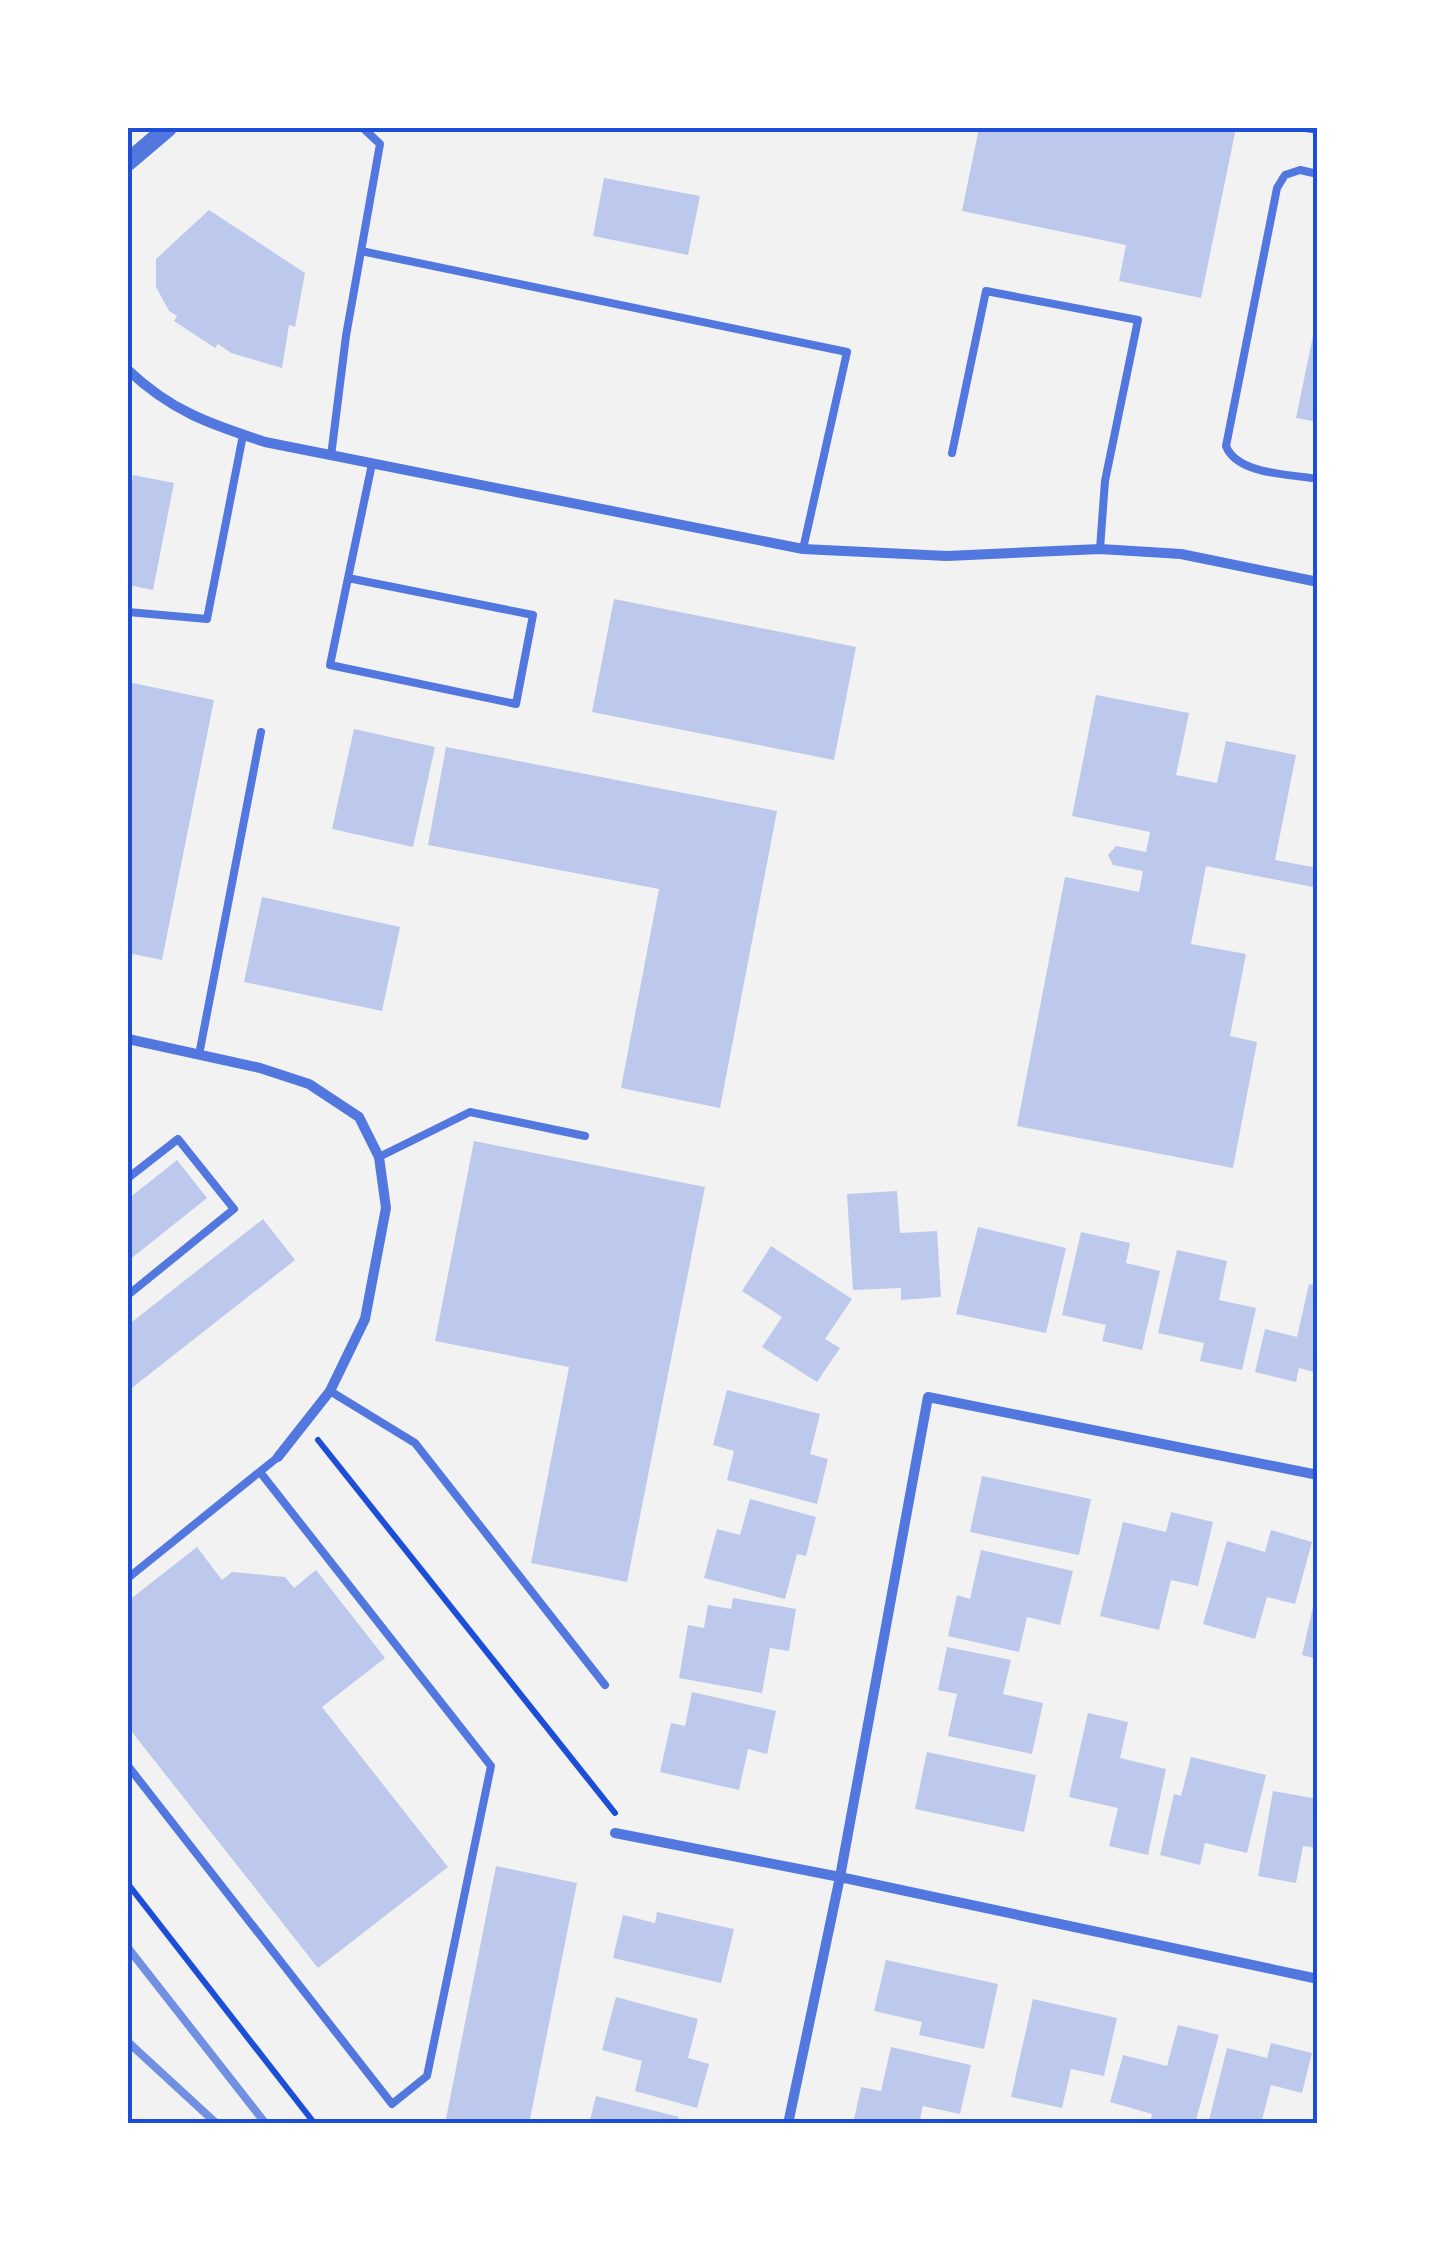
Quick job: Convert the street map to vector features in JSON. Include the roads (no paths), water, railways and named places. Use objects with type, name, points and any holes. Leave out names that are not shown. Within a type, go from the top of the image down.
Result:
[{"type":"street","points":[[128,162],[168,128]]},
{"type":"street","points":[[128,370],[144,386],[196,420],[243,435],[330,456],[802,550],[946,556],[1100,549],[1181,554],[1318,582]]},
{"type":"street","points":[[128,1040],[260,1068],[309,1084],[359,1117],[380,1157],[386,1208],[364,1319],[330,1390],[278,1457]]},
{"type":"street","points":[[788,2124],[840,1877],[928,1396],[1318,1475]]},
{"type":"street","points":[[615,1833],[1318,1979]]},
{"type":"lane","points":[[330,456],[380,144],[362,128]]},
{"type":"lane","points":[[1305,128],[1318,130]]},
{"type":"lane","points":[[1318,174],[1300,170],[1285,175],[1277,188],[1226,446],[1230,455],[1244,466],[1318,478]]},
{"type":"lane","points":[[361,251],[846,352],[802,550]]},
{"type":"lane","points":[[952,453],[986,291],[1138,320],[1106,481],[1100,549]]},
{"type":"lane","points":[[128,612],[207,619],[243,435]]},
{"type":"lane","points":[[348,578],[534,615],[516,704],[330,666],[348,578],[372,464]]},
{"type":"lane","points":[[199,1054],[261,732]]},
{"type":"lane","points":[[380,1157],[470,1112],[586,1136]]},
{"type":"lane","points":[[128,1178],[178,1138],[234,1210],[128,1295]]},
{"type":"lane","points":[[330,1390],[415,1443],[605,1685]]},
{"type":"lane","points":[[128,1578],[278,1457]]},
{"type":"lane","points":[[128,1766],[392,2104],[427,2076],[492,1766],[260,1472]]},
{"type":"railway","points":[[128,1948],[266,2124]]},
{"type":"railway","points":[[128,2042],[217,2124]]}]
